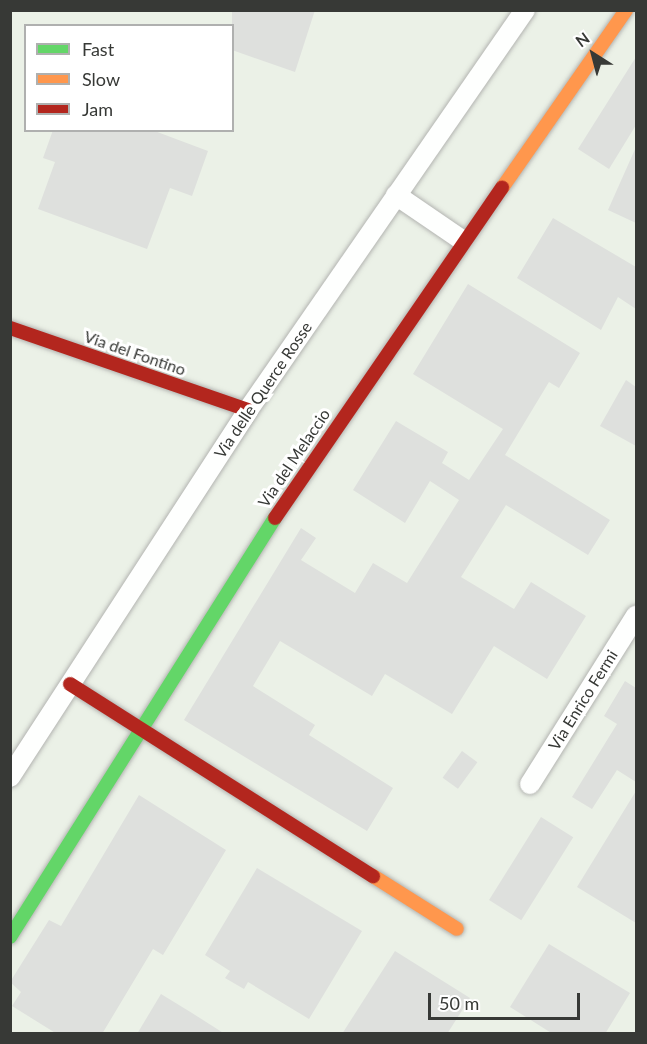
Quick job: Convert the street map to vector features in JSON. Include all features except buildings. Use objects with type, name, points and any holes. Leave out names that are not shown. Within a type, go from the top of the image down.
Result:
[{"type":"street","name":"Via delle Querce Rosse","points":[[10,777],[248,410],[525,10]]},
{"type":"street","name":"Via del Melaccio","points":[[10,937],[255,548],[462,240],[626,10]]},
{"type":"street","points":[[396,195],[462,240]]},
{"type":"street","name":"Via del Fontino","points":[[10,328],[248,410]]},
{"type":"street","name":"Via Enrico Fermi","points":[[530,784],[636,616]]},
{"type":"street","points":[[70,684],[458,929]]},
{"type":"shaded area","points":[[11,11],[636,11],[636,1033],[11,1033]]},
{"type":"traffic: fast","points":[[10,937],[275,518]]},
{"type":"traffic: slow","points":[[502,188],[626,10]]},
{"type":"traffic: slow","points":[[373,876],[457,929]]},
{"type":"traffic: jam","points":[[275,518],[502,188]]},
{"type":"traffic: jam","points":[[10,328],[248,410]]},
{"type":"traffic: jam","points":[[70,684],[373,876]]}]
